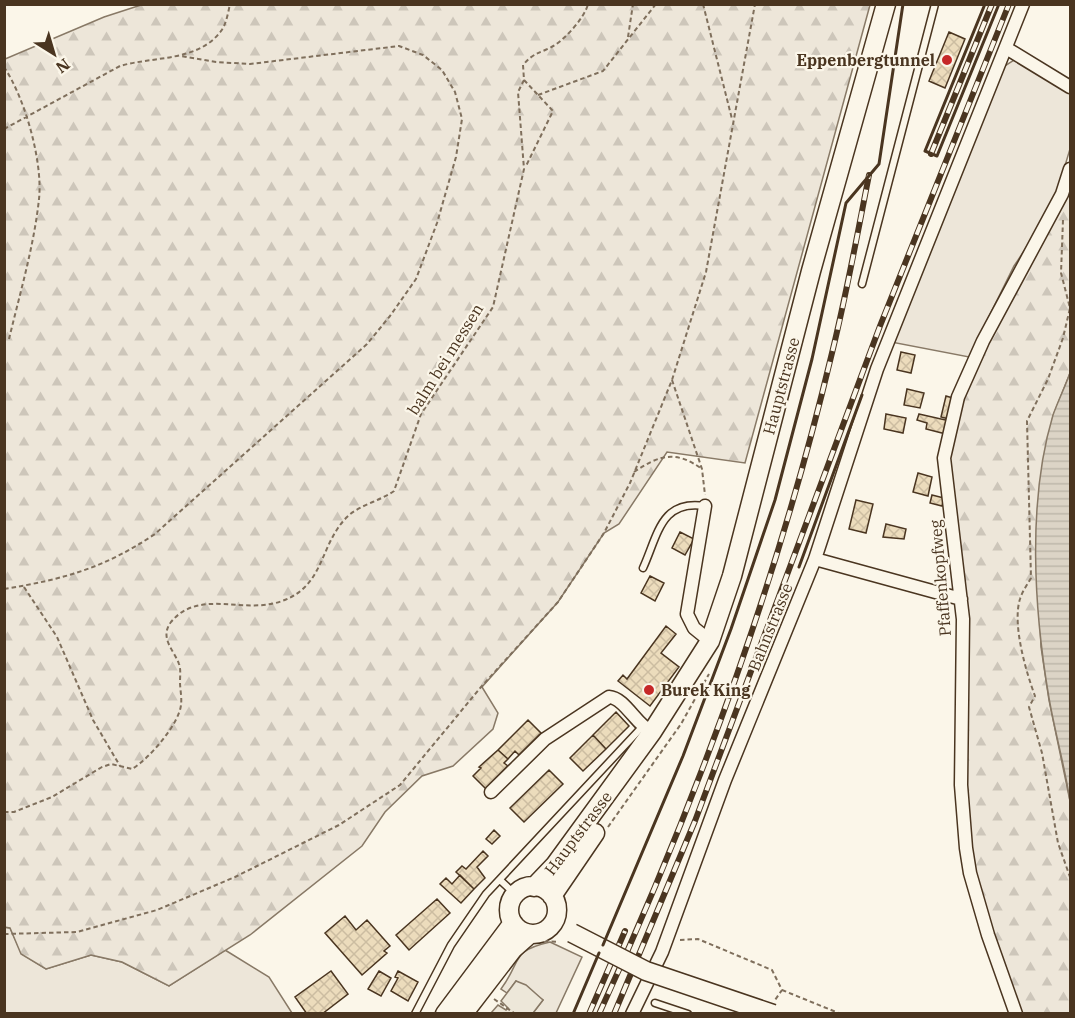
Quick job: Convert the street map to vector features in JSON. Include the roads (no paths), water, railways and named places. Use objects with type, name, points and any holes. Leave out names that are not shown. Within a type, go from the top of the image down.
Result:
[{"type":"main road","name":"Hauptstrasse","points":[[534,887],[555,865],[647,730],[701,658],[710,641],[732,576],[886,4]]},
{"type":"main road","name":"Hauptstrasse","points":[[552,896],[680,709],[693,687],[701,658]]},
{"type":"main road","points":[[534,887],[552,896],[557,912],[554,923],[543,932],[530,934],[523,932],[513,923],[510,908],[521,890],[534,887]]},
{"type":"main road","points":[[445,1014],[513,923]]},
{"type":"main road","points":[[554,923],[646,971],[773,1009]]},
{"type":"main road","points":[[463,1014],[508,954],[530,934]]},
{"type":"street","name":"Bahnstrasse","points":[[632,1014],[662,952],[725,780],[814,559],[877,369],[1023,4]]},
{"type":"street","points":[[1006,48],[1071,87]]},
{"type":"street","name":"Pfaffenkopfweg","points":[[1016,1014],[988,935],[970,873],[966,848],[961,785],[963,619],[944,458],[958,397],[1004,297],[1062,194],[1071,169]]},
{"type":"street","points":[[705,506],[687,614],[694,628],[710,641]]},
{"type":"street","points":[[814,559],[961,599]]},
{"type":"street","points":[[491,792],[545,739],[609,697],[618,700],[647,730]]},
{"type":"lane","points":[[862,284],[935,4]]},
{"type":"lane","points":[[643,568],[665,517],[682,505],[705,506]]},
{"type":"lane","points":[[415,1014],[451,945],[500,880],[647,730]]},
{"type":"lane","points":[[500,880],[516,895]]},
{"type":"lane","points":[[655,1003],[688,1014]]},
{"type":"railway","points":[[931,154],[992,4]]},
{"type":"railway","points":[[614,1014],[695,821],[880,326],[1009,4]]},
{"type":"railway","points":[[599,1014],[669,854],[701,773],[759,609],[810,441],[831,357],[869,175]]},
{"type":"railway","points":[[589,1014],[625,931]]},
{"type":"place","name":"Eppenbergtunnel","points":[[947,60]]},
{"type":"place","name":"Burek King","points":[[649,690]]}]
